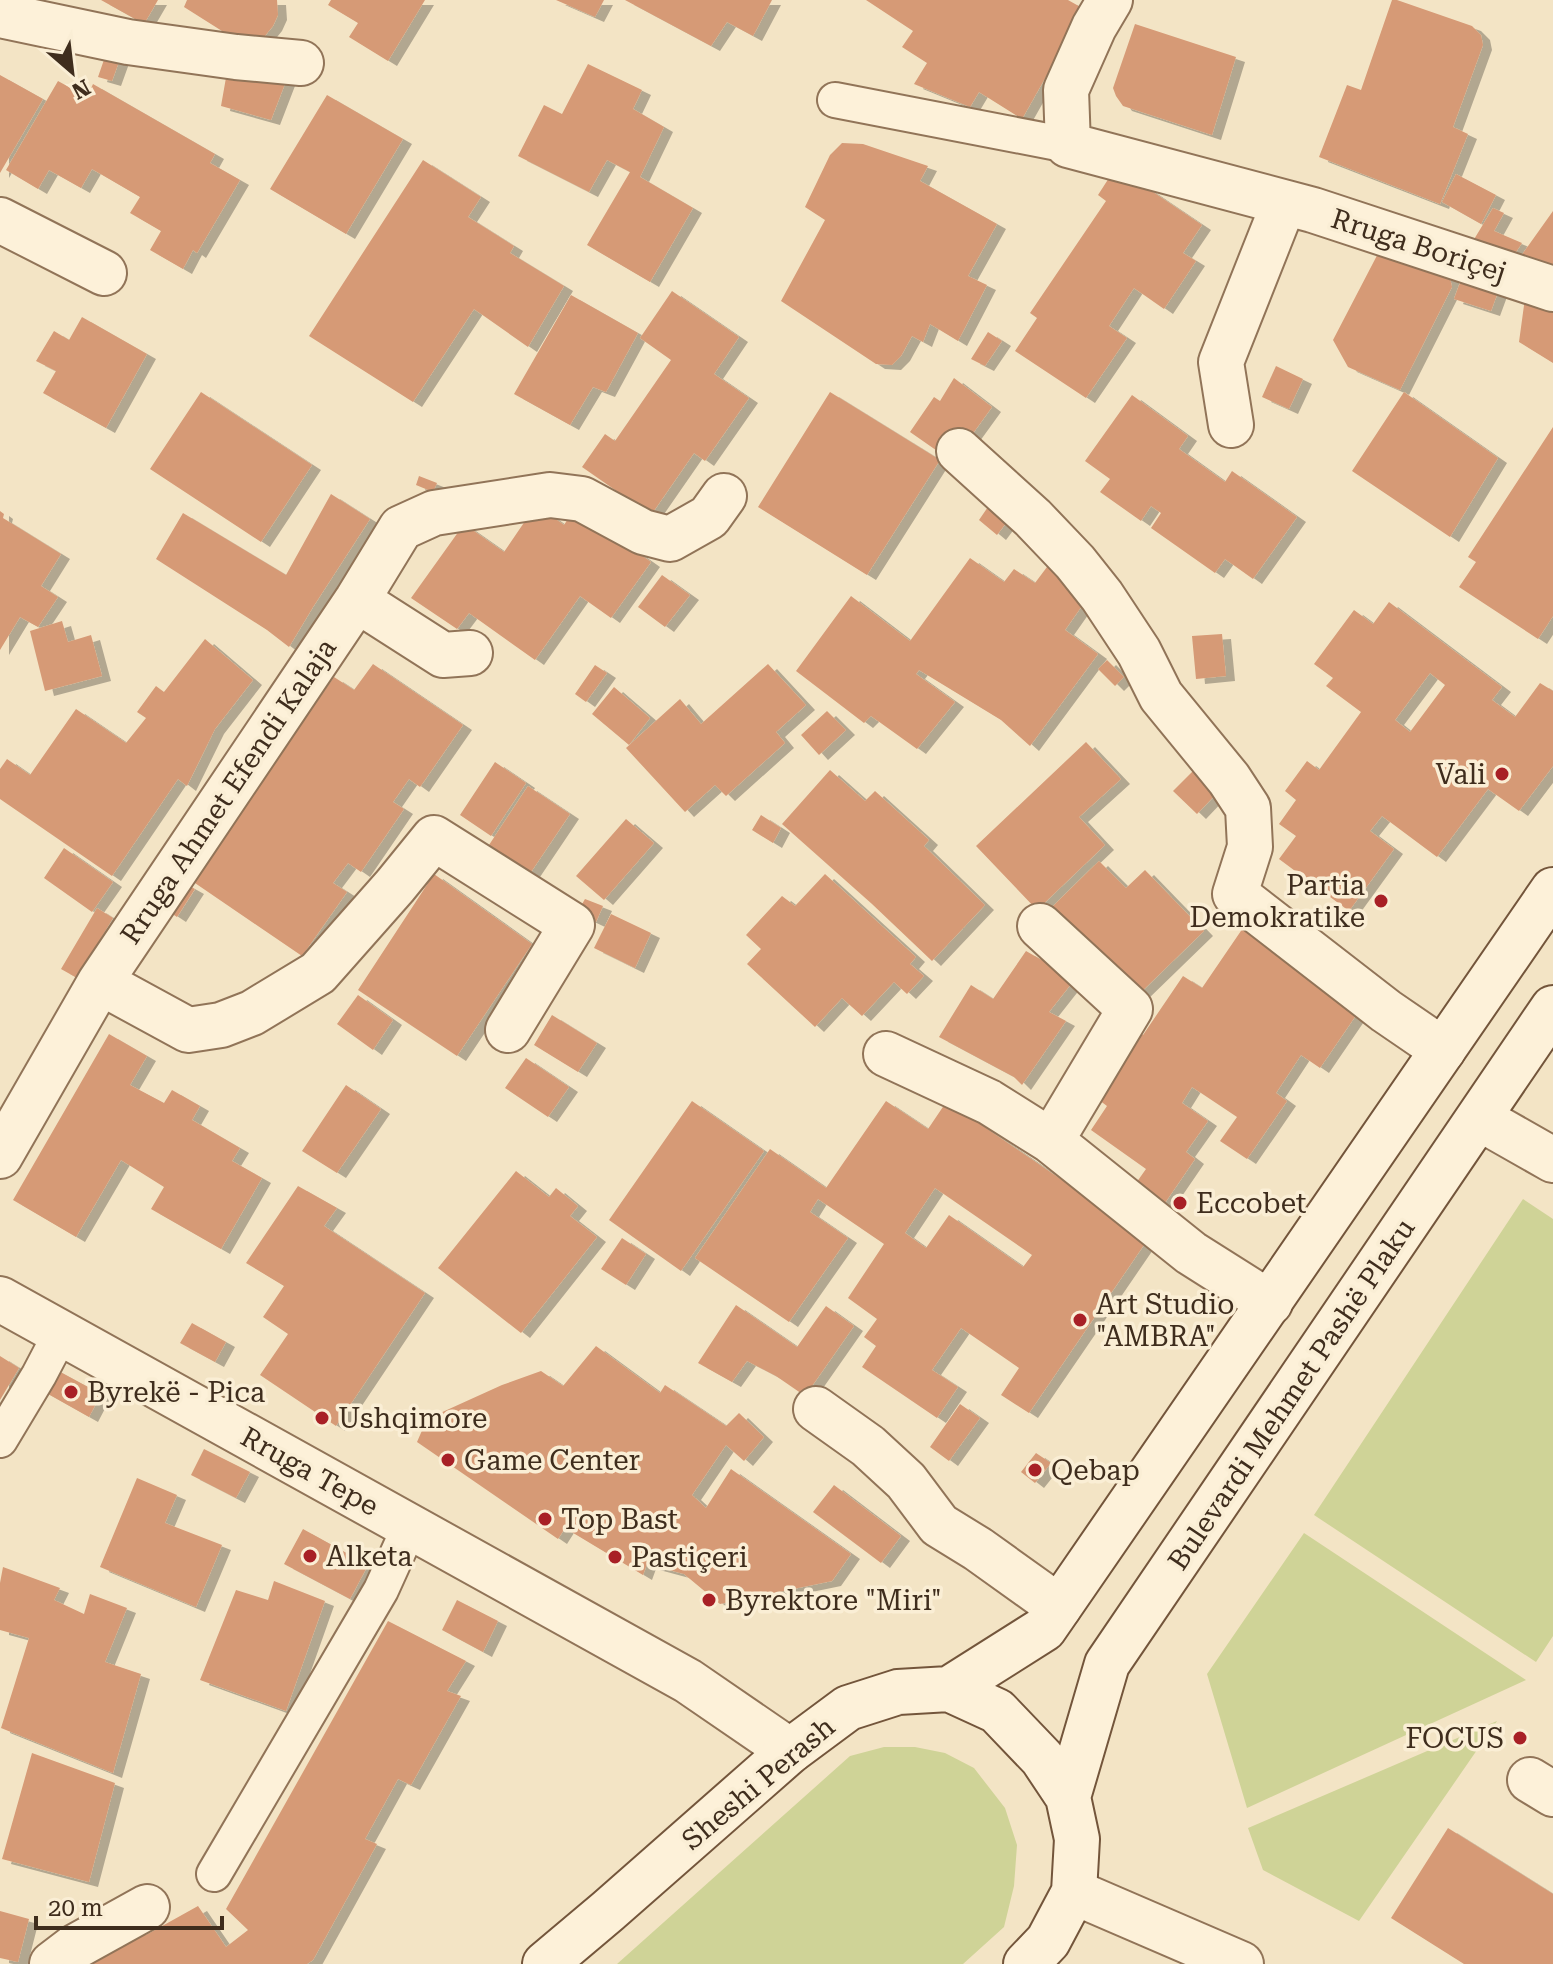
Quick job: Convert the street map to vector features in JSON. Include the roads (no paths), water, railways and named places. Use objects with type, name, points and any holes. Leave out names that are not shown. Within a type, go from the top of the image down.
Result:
[{"type":"street","points":[[1068,145],[1066,90],[1094,27],[1110,0]]},
{"type":"street","points":[[0,15],[128,42],[301,63]]},
{"type":"street","name":"Rruga Boriçej","points":[[1068,145],[1313,210],[1553,289]]},
{"type":"street","points":[[1231,425],[1221,362],[1284,203]]},
{"type":"street","points":[[0,220],[104,273]]},
{"type":"street","points":[[959,451],[1033,518],[1075,562],[1139,652],[1161,696],[1229,779],[1248,808],[1250,847],[1235,894],[1352,985],[1443,1050]]},
{"type":"street","name":"Rruga Ahmet Efendi Kalaja","points":[[0,1156],[100,982],[357,600],[401,528],[434,513],[550,495],[582,499],[643,532],[670,539],[709,517],[724,496]]},
{"type":"street","points":[[357,600],[443,655],[470,653]]},
{"type":"street","points":[[100,982],[188,1030],[221,1025],[252,1013],[318,973],[434,838],[572,925],[508,1030]]},
{"type":"street","points":[[949,1689],[1044,1629],[1553,890]]},
{"type":"street","points":[[1040,926],[1130,1009],[1051,1141]]},
{"type":"street","name":"Bulevardi Mehmet Pashë Plaku","points":[[1068,1797],[1107,1664],[1553,1008]]},
{"type":"street","points":[[886,1054],[989,1102],[1051,1141],[1191,1253],[1270,1303]]},
{"type":"street","points":[[1479,1118],[1553,1160]]},
{"type":"street","name":"Rruga Tepe","points":[[0,1299],[688,1681],[790,1751]]},
{"type":"street","points":[[816,1409],[887,1463],[906,1481],[939,1525],[1059,1607]]},
{"type":"street","name":"Sheshi Perash","points":[[545,1964],[790,1751],[848,1708],[898,1692],[949,1689],[997,1711],[1042,1758],[1068,1797],[1077,1839],[1074,1892],[1048,1941],[1026,1964]]},
{"type":"street","points":[[1074,1892],[1241,1964]]},
{"type":"street","points":[[52,1964],[73,1948],[147,1907]]},
{"type":"lane","name":"Rruga Boriçej","points":[[835,100],[1068,145]]},
{"type":"lane","points":[[0,1440],[61,1333]]},
{"type":"lane","name":"Rruga Tepe","points":[[214,1874],[381,1590],[410,1526]]},
{"type":"place","name":"Vali","points":[[1502,774]]},
{"type":"place","name":"Partia Demokratike","points":[[1381,901]]},
{"type":"place","name":"Eccobet","points":[[1180,1203]]},
{"type":"place","name":"Art Studio \"AMBRA\"","points":[[1080,1320]]},
{"type":"place","name":"Byrekë - Pica","points":[[71,1392]]},
{"type":"place","name":"Ushqimore","points":[[322,1418]]},
{"type":"place","name":"Game Center","points":[[448,1460]]},
{"type":"place","name":"Qebap","points":[[1035,1470]]},
{"type":"place","name":"Top Bast","points":[[545,1519]]},
{"type":"place","name":"Alketa","points":[[310,1556]]},
{"type":"place","name":"Pastiçeri","points":[[615,1557]]},
{"type":"place","name":"Byrektore \"Miri\"","points":[[709,1600]]},
{"type":"place","name":"FOCUS","points":[[1520,1738]]}]
